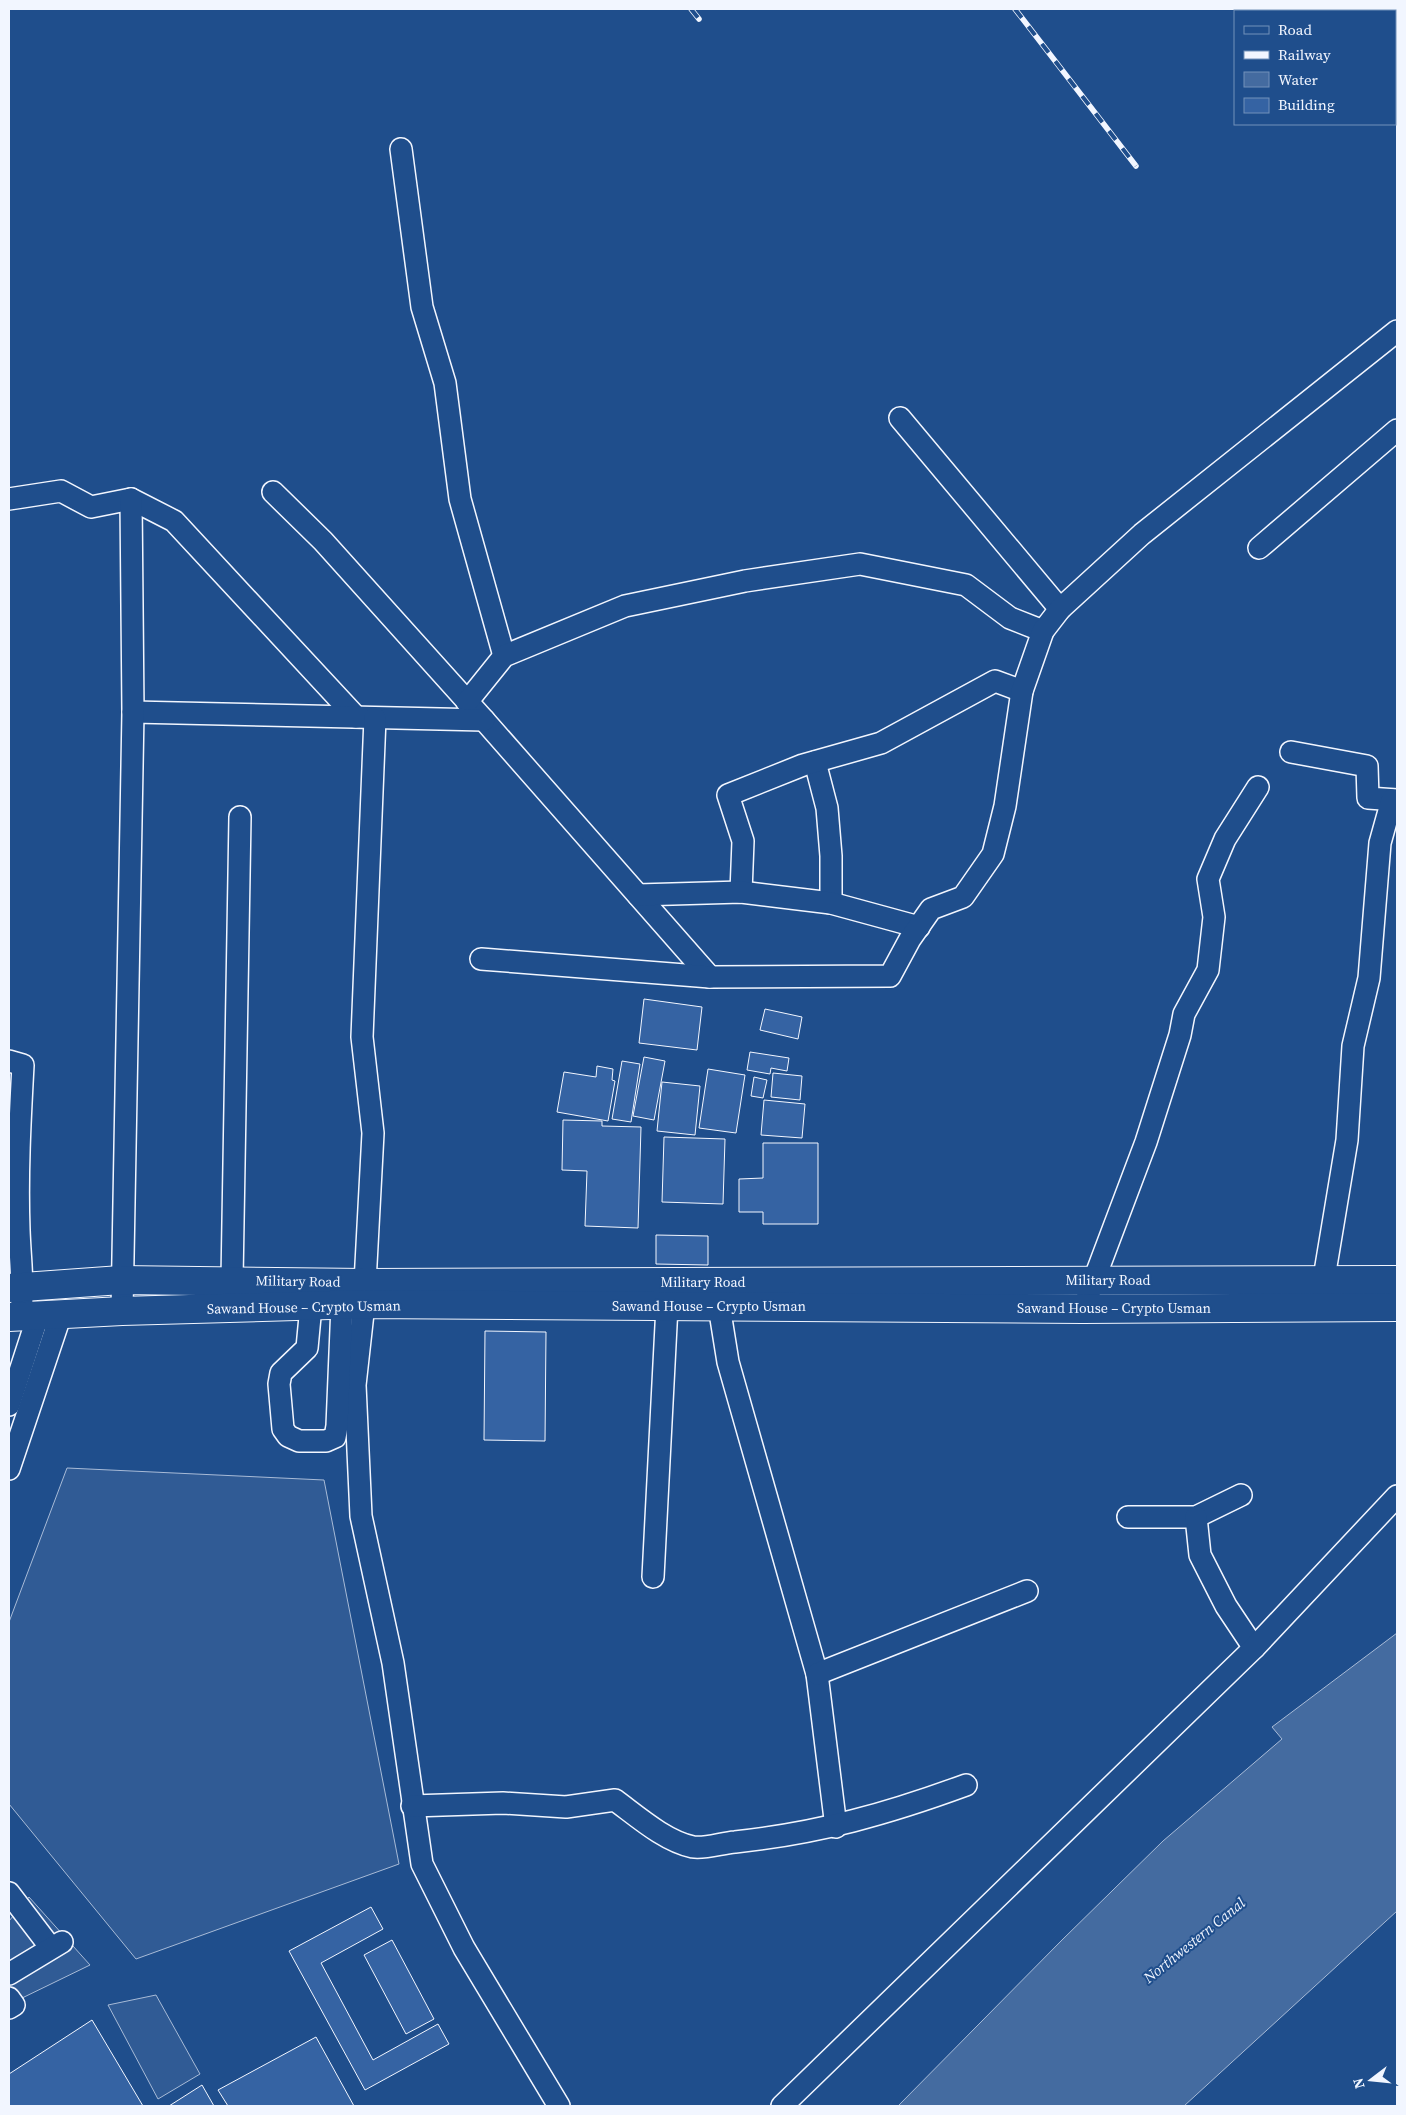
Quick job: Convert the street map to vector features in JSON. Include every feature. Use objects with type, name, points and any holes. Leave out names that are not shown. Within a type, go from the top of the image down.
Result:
[{"type":"main road","name":"Military Road","points":[[16,1288],[121,1280],[232,1280],[357,1297],[1094,1280],[1324,1278],[1397,1280]]},
{"type":"main road","name":"Sawand House – Crypto Usman","points":[[32,1316],[122,1311],[311,1306],[357,1297],[667,1306],[1083,1309],[1397,1307]]},
{"type":"street","points":[[401,149],[422,307],[445,383],[460,499],[504,656]]},
{"type":"street","points":[[481,959],[710,977],[890,976],[919,927],[932,910],[963,897],[993,854],[1005,806],[1022,691],[1043,631],[1060,609],[1142,534],[1397,331]]},
{"type":"street","points":[[900,418],[1060,609]]},
{"type":"street","points":[[1260,548],[1397,430]]},
{"type":"street","points":[[9,499],[61,492],[91,507],[131,499],[174,521],[366,717],[362,1037],[373,1133],[357,1297],[335,1437],[326,1441],[299,1441],[288,1436],[283,1429],[279,1384],[280,1373],[308,1348],[311,1306]]},
{"type":"street","points":[[273,492],[322,541],[484,720],[710,977]]},
{"type":"street","points":[[122,1311],[121,1280],[133,712],[131,499]]},
{"type":"street","points":[[467,702],[504,656],[625,606],[745,581],[860,564],[966,585],[1010,618],[1043,631]]},
{"type":"street","points":[[741,892],[742,841],[728,795],[815,762],[881,743],[995,681],[1022,691]]},
{"type":"street","points":[[133,712],[484,720]]},
{"type":"street","points":[[1291,752],[1367,766],[1368,798],[1395,800],[1380,843],[1369,978],[1352,1046],[1347,1140],[1324,1278]]},
{"type":"street","points":[[815,762],[826,808],[831,856],[831,903]]},
{"type":"street","points":[[1083,1309],[1146,1142],[1184,1014],[1208,970],[1214,917],[1208,879],[1225,839],[1258,787]]},
{"type":"street","points":[[232,1280],[240,817]]},
{"type":"street","points":[[638,895],[741,892],[831,903],[919,927]]},
{"type":"street","points":[[9,1061],[23,1065],[19,1135],[19,1230],[16,1288],[32,1316],[16,1405],[9,1469]]},
{"type":"street","points":[[357,1297],[356,1386],[361,1516],[393,1663],[412,1806],[422,1864],[464,1948],[559,2106]]},
{"type":"street","points":[[653,1577],[667,1306]]},
{"type":"street","points":[[719,1306],[728,1362],[817,1674],[836,1827]]},
{"type":"street","points":[[1128,1517],[1196,1516],[1241,1495]]},
{"type":"street","points":[[782,2106],[1254,1648],[1397,1496]]},
{"type":"street","points":[[1196,1516],[1200,1555],[1226,1606],[1254,1648]]},
{"type":"street","points":[[817,1674],[1027,1591]]},
{"type":"street","points":[[412,1806],[503,1803],[566,1807],[615,1800],[663,1834],[694,1847],[779,1837],[836,1827],[900,1810],[966,1785]]},
{"type":"street","points":[[9,1892],[57,1945],[9,1974]]},
{"type":"street","points":[[9,1998],[14,2005],[9,2008]]},
{"type":"shaded area","points":[[67,1468],[324,1480],[399,1864],[136,1959],[9,1804],[9,1622]]},
{"type":"shaded area","points":[[29,1897],[90,1965],[18,2000],[9,1988],[9,1921]]},
{"type":"shaded area","points":[[156,1995],[200,2074],[158,2099],[108,2005]]},
{"type":"water","name":"Northwestern Canal","points":[[1397,1633],[1397,1911],[1184,2106],[898,2106],[1163,1841],[1282,1739],[1272,1727]]},
{"type":"building","points":[[644,999],[702,1007],[697,1050],[639,1043]]},
{"type":"building","points":[[765,1009],[802,1017],[798,1039],[760,1030]]},
{"type":"building","points":[[750,1052],[789,1058],[787,1071],[771,1068],[770,1074],[747,1070]]},
{"type":"building","points":[[644,1057],[665,1061],[654,1120],[633,1116]]},
{"type":"building","points":[[622,1061],[640,1064],[631,1122],[612,1119]]},
{"type":"building","points":[[597,1066],[613,1069],[612,1080],[615,1081],[608,1121],[557,1112],[564,1072],[596,1077]]},
{"type":"building","points":[[708,1069],[745,1075],[736,1133],[699,1128]]},
{"type":"building","points":[[773,1073],[802,1076],[800,1100],[771,1097]]},
{"type":"building","points":[[754,1077],[767,1080],[763,1098],[751,1096]]},
{"type":"building","points":[[662,1082],[700,1086],[695,1135],[657,1131]]},
{"type":"building","points":[[764,1100],[805,1104],[802,1138],[761,1135]]},
{"type":"building","points":[[563,1120],[602,1121],[602,1126],[641,1127],[638,1228],[585,1226],[587,1171],[562,1170]]},
{"type":"building","points":[[664,1137],[725,1139],[723,1204],[662,1202]]},
{"type":"building","points":[[763,1143],[818,1143],[818,1224],[763,1224],[763,1212],[739,1212],[739,1179],[763,1178]]},
{"type":"building","points":[[656,1235],[708,1236],[708,1265],[656,1264]]},
{"type":"building","points":[[485,1331],[546,1332],[545,1441],[484,1440]]},
{"type":"building","points":[[371,1907],[383,1929],[321,1963],[373,2060],[438,2024],[449,2044],[365,2090],[289,1951]]},
{"type":"building","points":[[392,1940],[434,2019],[406,2034],[364,1955]]},
{"type":"building","points":[[92,2020],[143,2106],[9,2106],[9,2074]]},
{"type":"building","points":[[316,2037],[354,2106],[228,2106],[218,2090]]},
{"type":"building","points":[[202,2085],[214,2106],[169,2106]]},
{"type":"railway","points":[[691,9],[699,19]]},
{"type":"railway","points":[[1015,9],[1136,166]]}]
